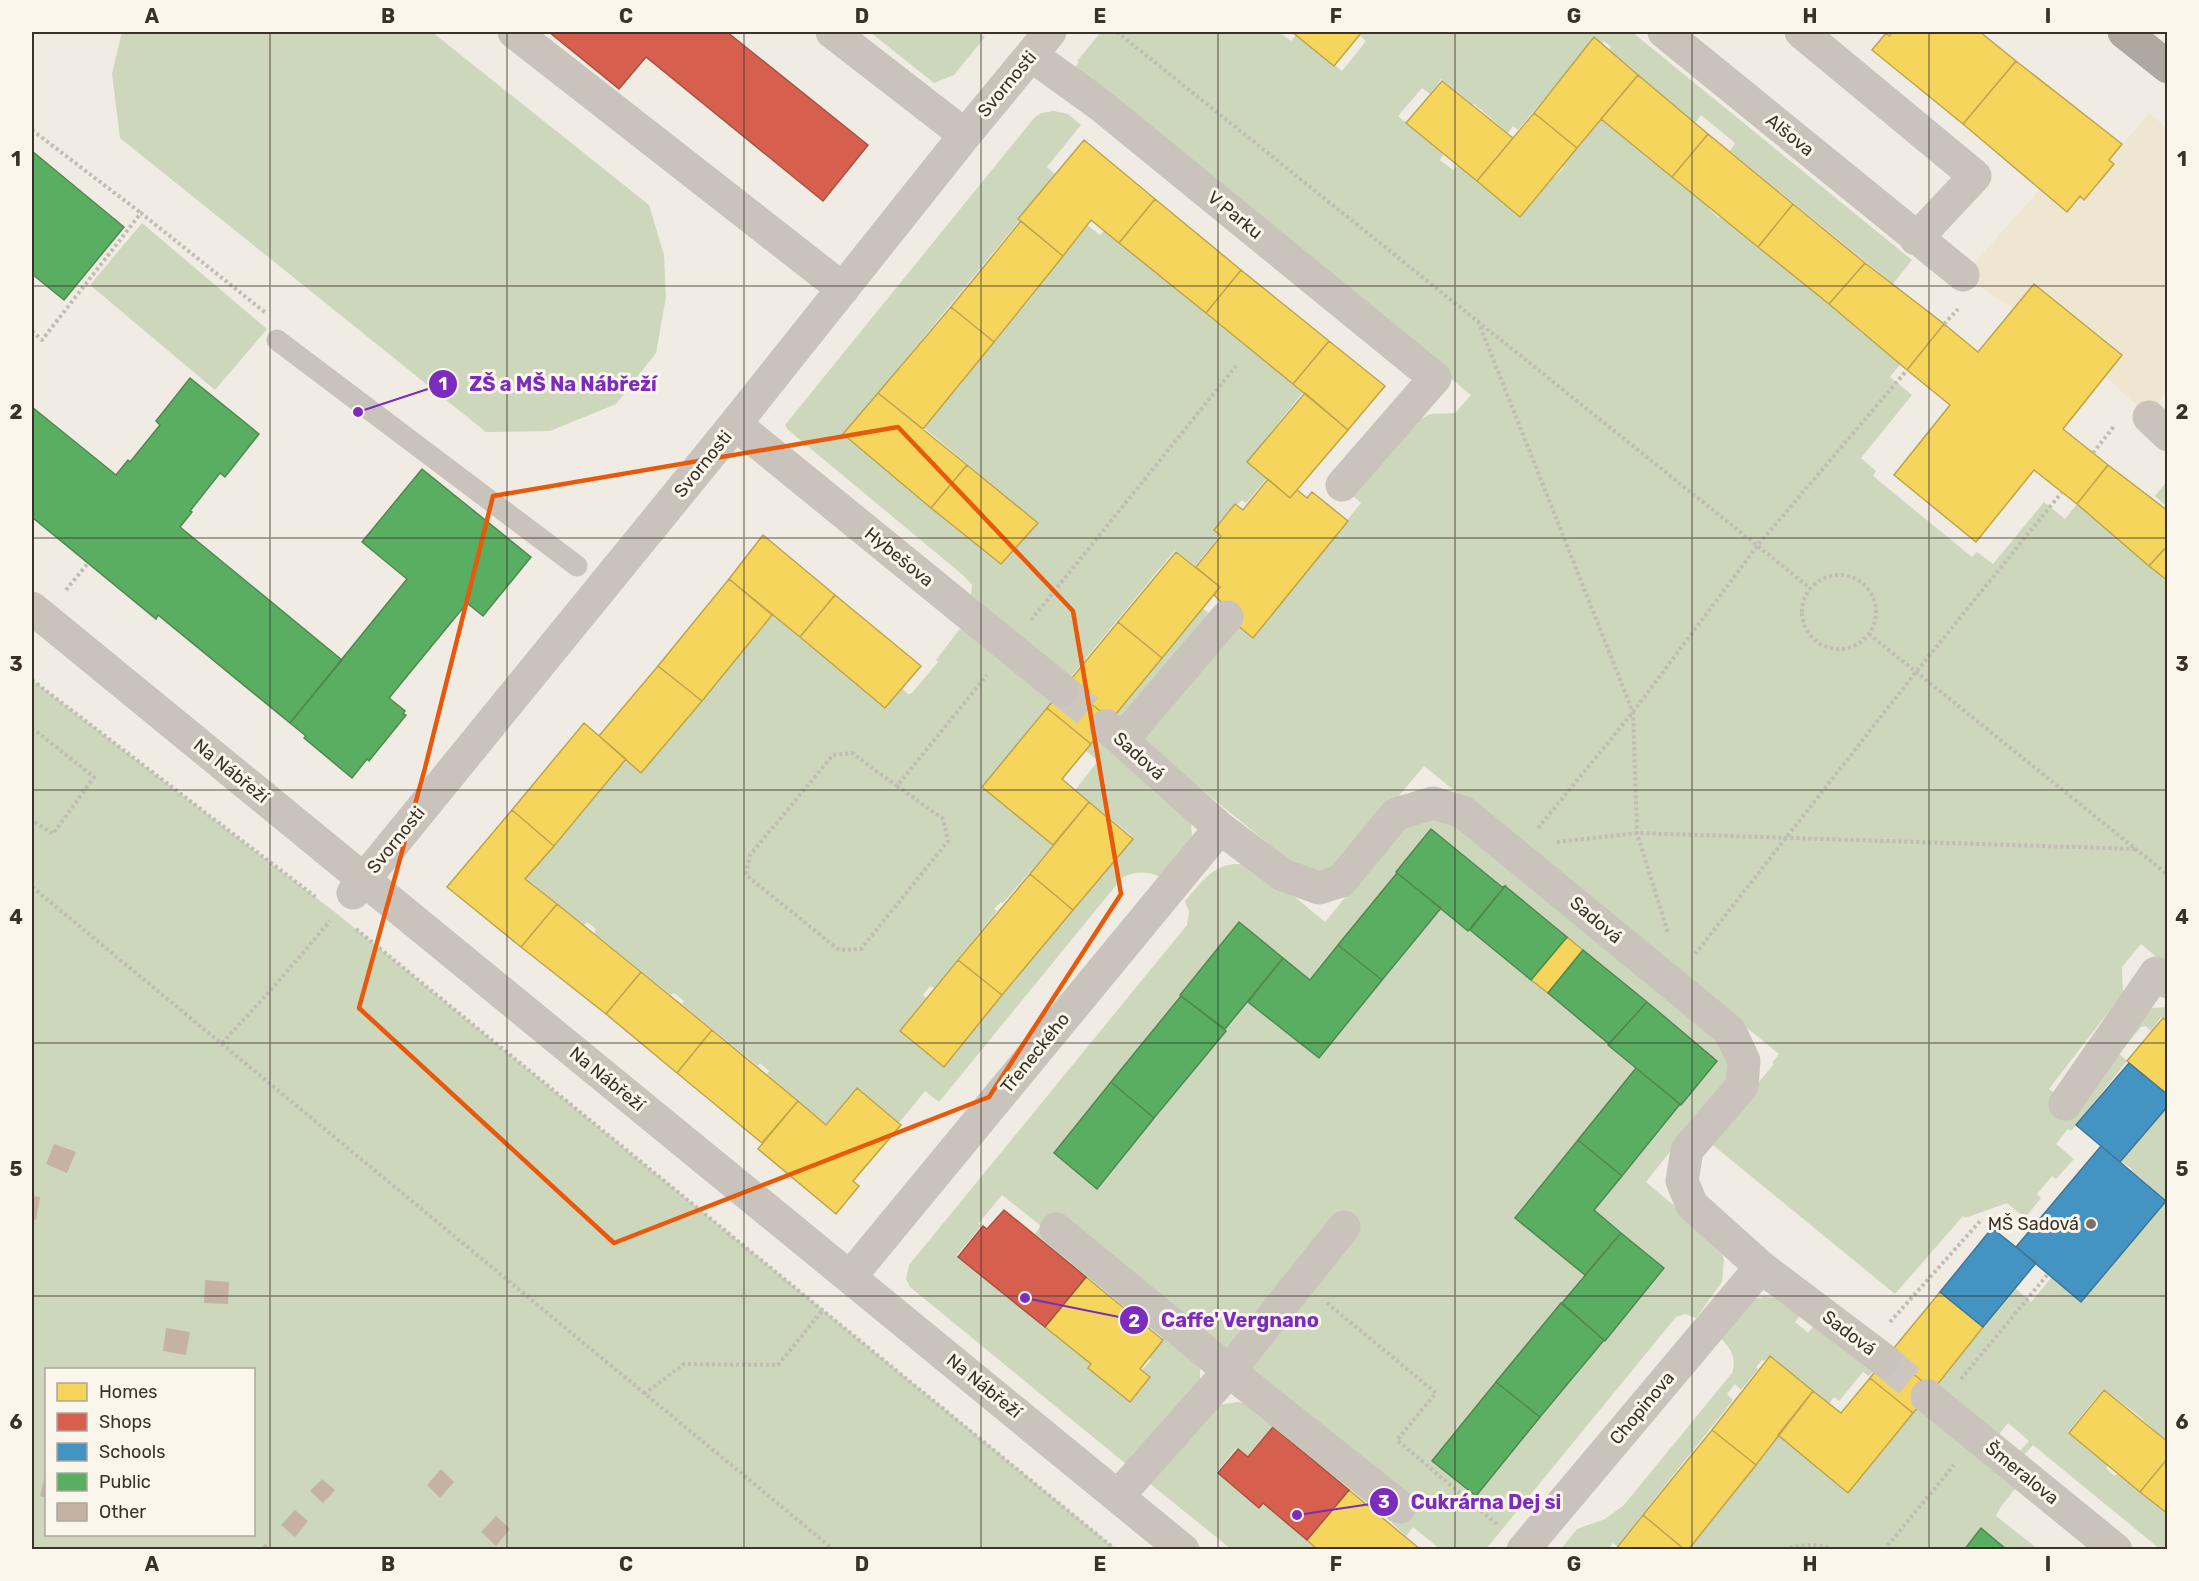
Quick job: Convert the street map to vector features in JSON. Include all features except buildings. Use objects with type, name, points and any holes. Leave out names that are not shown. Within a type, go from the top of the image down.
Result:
[{"type":"main road","points":[[2124,32],[2168,67]]},
{"type":"street","points":[[514,32],[843,289]]},
{"type":"street","points":[[832,32],[965,135]]},
{"type":"street","name":"Alšova","points":[[1664,32],[1963,275]]},
{"type":"street","points":[[1801,32],[1975,176],[1916,239]]},
{"type":"street","name":"Svornosti","points":[[351,895],[735,424],[1041,43]]},
{"type":"street","name":"V Parku","points":[[1041,43],[1099,104],[1435,378],[1342,485]]},
{"type":"street","name":"Hybešova","points":[[735,424],[1062,690]]},
{"type":"street","name":"Na Nábřeží","points":[[32,608],[351,895],[850,1277],[1184,1550]]},
{"type":"street","name":"Sadová","points":[[1227,617],[1114,733],[1221,828],[1283,875],[1318,888],[1341,881],[1396,814],[1432,803],[1463,812],[1520,850],[1676,978],[1730,1031],[1744,1061],[1742,1086],[1688,1150],[1682,1181],[1692,1205],[1761,1267],[1876,1353]]},
{"type":"street","name":"Třeneckého","points":[[850,1277],[1221,828]]},
{"type":"street","points":[[2066,1104],[2162,977]]},
{"type":"street","points":[[1118,1496],[1229,1371],[1344,1227]]},
{"type":"street","points":[[1056,1229],[1400,1507]]},
{"type":"street","name":"Chopinova","points":[[1524,1548],[1761,1267]]},
{"type":"street","name":"Šmeralova","points":[[1933,1401],[2116,1550]]},
{"type":"lane","points":[[277,340],[577,566]]},
{"type":"path","points":[[1117,32],[1810,588]]},
{"type":"path","points":[[32,130],[141,213],[285,328],[277,340]]},
{"type":"path","points":[[32,331],[42,340],[141,213]]},
{"type":"path","points":[[1478,321],[1633,712],[1637,833],[1676,978]]},
{"type":"path","points":[[897,786],[1236,366]]},
{"type":"path","points":[[1520,850],[1633,712],[1758,545],[1907,370]]},
{"type":"path","points":[[1676,978],[1916,672],[2062,492]]},
{"type":"path","points":[[64,593],[88,563]]},
{"type":"path","points":[[1832,575],[1845,575],[1857,579],[1867,587],[1874,598],[1875,623],[1869,634],[1860,643],[1849,648],[1826,647],[1816,641],[1808,632],[1803,621],[1804,598],[1810,588],[1820,579],[1832,575]]},
{"type":"path","points":[[1869,634],[2168,875]]},
{"type":"path","points":[[32,680],[317,899]]},
{"type":"path","points":[[32,728],[94,777],[53,834],[32,820]]},
{"type":"path","points":[[852,753],[897,786],[943,819],[948,841],[861,949],[839,950],[746,875],[750,855],[833,756],[852,753]]},
{"type":"path","points":[[1520,850],[1637,833],[2136,849]]},
{"type":"path","points":[[32,886],[834,1550]]},
{"type":"path","points":[[222,1043],[271,990],[351,895]]},
{"type":"path","points":[[352,926],[1116,1550]]},
{"type":"path","points":[[1876,1353],[1982,1219]]},
{"type":"path","points":[[1933,1401],[2048,1274]]},
{"type":"path","points":[[644,1394],[684,1364],[778,1365],[850,1277]]},
{"type":"path","points":[[1301,1282],[1436,1393],[1397,1440],[1524,1548]]},
{"type":"path","points":[[1884,1550],[1977,1436]]},
{"type":"path","points":[[1779,1550],[1800,1546],[1826,1547],[1831,1550]]},
{"type":"highlighted area","points":[[898,427],[1073,611],[1121,894],[989,1097],[614,1243],[359,1008],[425,768],[493,496]]},
{"type":"green space","points":[[122,32],[432,32],[649,205],[664,255],[666,297],[656,353],[616,404],[550,431],[486,432],[120,138],[112,74]]},
{"type":"green space","points":[[870,32],[978,32],[985,37],[954,75],[934,83]]},
{"type":"green space","points":[[1101,32],[1279,32],[1291,41],[1297,34],[1342,71],[1366,41],[1358,34],[1360,32],[1632,32],[1912,260],[1893,284],[1730,151],[1735,143],[1701,115],[1695,123],[1635,74],[1636,72],[1609,50],[1611,47],[1604,41],[1602,44],[1594,38],[1518,130],[1513,126],[1508,133],[1441,79],[1430,94],[1422,88],[1398,116],[1444,154],[1440,160],[1453,170],[1458,165],[1520,215],[1552,176],[1554,178],[1563,168],[1561,165],[1600,117],[1710,207],[1709,209],[1719,218],[1721,216],[1854,323],[1853,325],[1863,334],[1865,332],[1902,362],[1890,377],[1912,395],[1861,458],[1876,471],[1873,476],[1972,557],[1977,552],[1993,564],[2044,502],[2065,519],[2077,504],[2167,581],[2167,966],[2141,944],[2122,967],[2123,993],[2049,1089],[2065,1101],[2140,1013],[2153,1008],[2167,1007],[2167,1022],[2161,1017],[2151,1031],[2146,1026],[2141,1027],[2119,1054],[2127,1061],[2071,1131],[2068,1129],[2056,1144],[2074,1159],[2056,1179],[2052,1176],[2037,1194],[2041,1198],[2025,1218],[2007,1203],[1965,1218],[1963,1216],[1895,1294],[1708,1141],[1774,1064],[1772,1063],[1779,1054],[1424,766],[1345,860],[1324,870],[1312,870],[1290,861],[1112,717],[1202,608],[1222,623],[1229,615],[1254,636],[1361,503],[1351,494],[1411,425],[1430,414],[1455,413],[1471,395],[1074,69],[1079,62],[1077,61]]},
{"type":"green space","points":[[1054,111],[1068,114],[1081,125],[1047,167],[1055,174],[1020,220],[844,434],[959,531],[1001,563],[1036,521],[923,427],[954,389],[956,390],[963,381],[961,379],[1024,303],[1025,305],[1033,295],[1031,294],[1086,224],[1100,235],[1105,230],[1304,391],[1247,462],[1267,478],[1246,503],[1242,500],[1220,520],[1215,529],[1221,534],[1195,566],[1175,550],[1068,680],[971,596],[972,585],[964,576],[785,425],[1034,118],[1041,113]]},
{"type":"green space","points":[[142,223],[267,329],[215,390],[90,285]]},
{"type":"green space","points":[[2167,481],[2167,507],[2155,496]]},
{"type":"green space","points":[[771,613],[885,706],[901,687],[908,694],[912,693],[938,662],[936,660],[959,630],[963,629],[1053,699],[1047,708],[1053,845],[1003,903],[1001,902],[994,909],[997,911],[934,988],[930,986],[923,995],[926,998],[900,1030],[944,1064],[1132,836],[1075,790],[1098,761],[1085,750],[1097,735],[1191,822],[1192,838],[1160,877],[1141,873],[1122,878],[939,1102],[925,1091],[899,1123],[856,1088],[826,1124],[767,1074],[769,1071],[760,1063],[758,1066],[682,1004],[684,1001],[674,993],[671,995],[594,933],[596,929],[587,922],[584,925],[525,879],[624,757],[739,653]]},
{"type":"green space","points":[[32,680],[336,913],[1116,1549],[32,1549]]},
{"type":"green space","points":[[1450,819],[1715,1032],[1729,1067],[1725,1082],[1646,1182],[1715,1240],[1724,1260],[1722,1282],[1696,1318],[1685,1314],[1676,1317],[1486,1549],[1440,1549],[1413,1527],[1406,1536],[1302,1451],[1308,1445],[1139,1307],[1133,1314],[1044,1242],[1035,1234],[1041,1226],[1002,1195],[978,1224],[981,1226],[957,1255],[1090,1363],[1088,1368],[1128,1400],[1149,1376],[1142,1370],[1151,1360],[1147,1357],[1163,1338],[1200,1368],[1200,1381],[1132,1469],[910,1287],[906,1279],[909,1265],[1187,925],[1189,912],[1185,901],[1214,871],[1235,864],[1254,868],[1272,879],[1325,922],[1401,829],[1414,820]]},
{"type":"green space","points":[[2167,1106],[2167,1442],[2137,1414],[2103,1389],[2068,1432],[2108,1465],[2106,1468],[2115,1476],[2118,1473],[2167,1513],[2167,1549],[2160,1549],[2033,1445],[2021,1458],[2016,1449],[2020,1451],[2029,1441],[2008,1423],[1999,1434],[2007,1441],[1933,1388],[2014,1287],[2031,1302],[2052,1277],[2082,1300],[2166,1200],[2120,1161]]},
{"type":"green space","points":[[1777,1298],[1804,1311],[1795,1322],[1808,1333],[1817,1322],[1875,1369],[1869,1376],[1863,1372],[1839,1401],[1834,1397],[1829,1404],[1770,1356],[1762,1360],[1756,1367],[1758,1369],[1741,1390],[1735,1384],[1727,1394],[1733,1400],[1617,1546],[1613,1543],[1608,1549],[1560,1550],[1577,1529],[1605,1519],[1624,1505],[1732,1373],[1734,1361],[1731,1351],[1715,1333],[1753,1299]]},
{"type":"green space","points":[[1245,1403],[1279,1426],[1275,1429],[1272,1427],[1248,1456],[1236,1448],[1217,1472],[1258,1507],[1262,1503],[1318,1549],[1231,1549],[1148,1482],[1218,1405]]},
{"type":"green space","points":[[1919,1405],[2018,1485],[1996,1516],[2038,1549],[1686,1550],[1777,1434],[1848,1491]]},
{"type":"shaded area","points":[[2149,113],[2167,128],[2167,390],[2149,417],[2105,376],[2122,355],[2034,284],[2013,309],[1963,275],[2040,189],[2067,211],[2080,196],[2084,199],[2113,164],[2109,160]]},
{"type":"tunnel","points":[[1062,690],[1106,726]]},
{"type":"tunnel","points":[[1884,1360],[1927,1396]]},
{"type":"place","name":"ZŠ a MŠ Na Nábřeží","points":[[358,412]]},
{"type":"place","name":"MŠ Sadová","points":[[2091,1224]]},
{"type":"place","name":"Caffe' Vergnano","points":[[1025,1298]]},
{"type":"place","name":"Cukrárna Dej si","points":[[1297,1515]]}]
